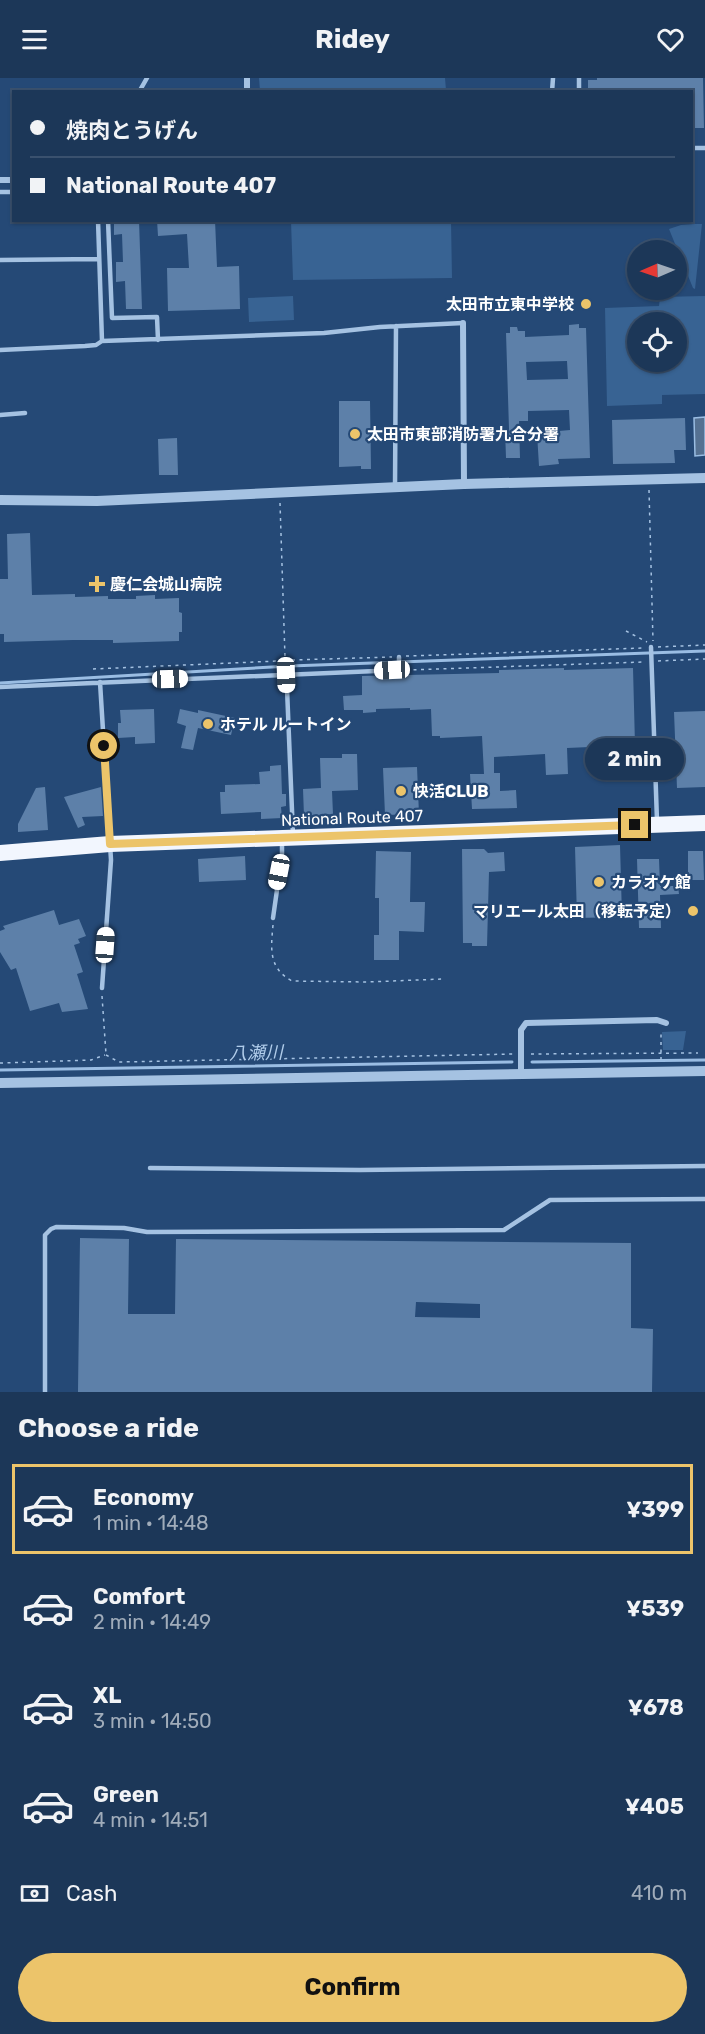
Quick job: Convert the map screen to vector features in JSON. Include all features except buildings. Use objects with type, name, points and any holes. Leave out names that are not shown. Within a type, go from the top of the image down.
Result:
[{"type":"highway","name":"National Route 407","points":[[0,853],[110,844],[705,822]]},
{"type":"street","points":[[463,323],[464,484]]},
{"type":"street","points":[[0,500],[97,501],[464,484],[705,478]]},
{"type":"street","points":[[521,1075],[521,1029],[523,1025],[531,1022],[657,1020],[666,1023]]},
{"type":"street","points":[[0,1083],[705,1071]]},
{"type":"lane","points":[[98,222],[102,341]]},
{"type":"lane","points":[[108,222],[112,318],[158,317],[158,340]]},
{"type":"lane","points":[[0,260],[99,259]]},
{"type":"lane","points":[[0,350],[85,346],[96,345],[102,341],[324,333],[396,326],[463,323]]},
{"type":"lane","points":[[395,487],[396,326]]},
{"type":"lane","points":[[0,415],[25,413]]},
{"type":"lane","points":[[651,649],[657,824]]},
{"type":"lane","points":[[0,687],[399,669],[399,658]]},
{"type":"lane","points":[[273,918],[282,855],[287,838],[286,664]]},
{"type":"lane","points":[[100,682],[111,860],[102,988]]},
{"type":"lane","points":[[150,1168],[360,1170],[705,1166]]},
{"type":"lane","points":[[45,1392],[45,1235],[56,1227],[124,1228],[147,1232],[504,1230],[550,1200],[705,1199]]},
{"type":"path","points":[[648,487],[653,644],[651,649]]},
{"type":"path","points":[[279,493],[286,664]]},
{"type":"path","points":[[626,631],[649,644],[651,649]]},
{"type":"path","points":[[399,669],[705,659]]},
{"type":"path","points":[[273,918],[274,962],[282,975],[292,981],[367,982],[442,979]]},
{"type":"path","points":[[102,988],[101,1007],[106,1055]]},
{"type":"path","points":[[661,1030],[661,1064]]},
{"type":"path","points":[[0,1063],[91,1060],[106,1055],[119,1062],[698,1053]]},
{"type":"shaded area","points":[[259,78],[445,78],[446,90],[260,90]]},
{"type":"shaded area","points":[[291,222],[451,222],[452,278],[293,280]]},
{"type":"shaded area","points":[[702,224],[695,289],[687,273],[687,240],[673,240],[669,229],[681,225]]},
{"type":"shaded area","points":[[293,296],[294,320],[249,322],[248,298]]},
{"type":"shaded area","points":[[687,296],[705,296],[705,394],[662,395],[662,404],[607,406],[605,308],[659,306],[660,300],[687,300]]},
{"type":"shaded area","points":[[705,417],[705,455],[695,456],[694,418]]},
{"type":"shaded area","points":[[686,1031],[683,1050],[663,1050],[662,1032]]},
{"type":"waterway","points":[[0,683],[290,666],[705,651]]},
{"type":"waterway","name":"八瀬川","points":[[532,1062],[705,1060]]},
{"type":"waterway","name":"八瀬川","points":[[0,1070],[512,1062]]},
{"type":"place","name":"太田市立東中学校","points":[[586,304]]},
{"type":"place","name":"太田市東部消防署九合分署","points":[[355,434]]},
{"type":"place","name":"慶仁会城山病院","points":[[97,584]]},
{"type":"place","name":"ホテル ルートイン","points":[[208,724]]},
{"type":"place","name":"快活CLUB","points":[[401,791]]},
{"type":"place","name":"カラオケ館","points":[[599,882]]},
{"type":"place","name":"マリエール太田（移転予定）","points":[[693,911]]},
{"type":"route","points":[[104,746],[110,844],[635,825]]}]
